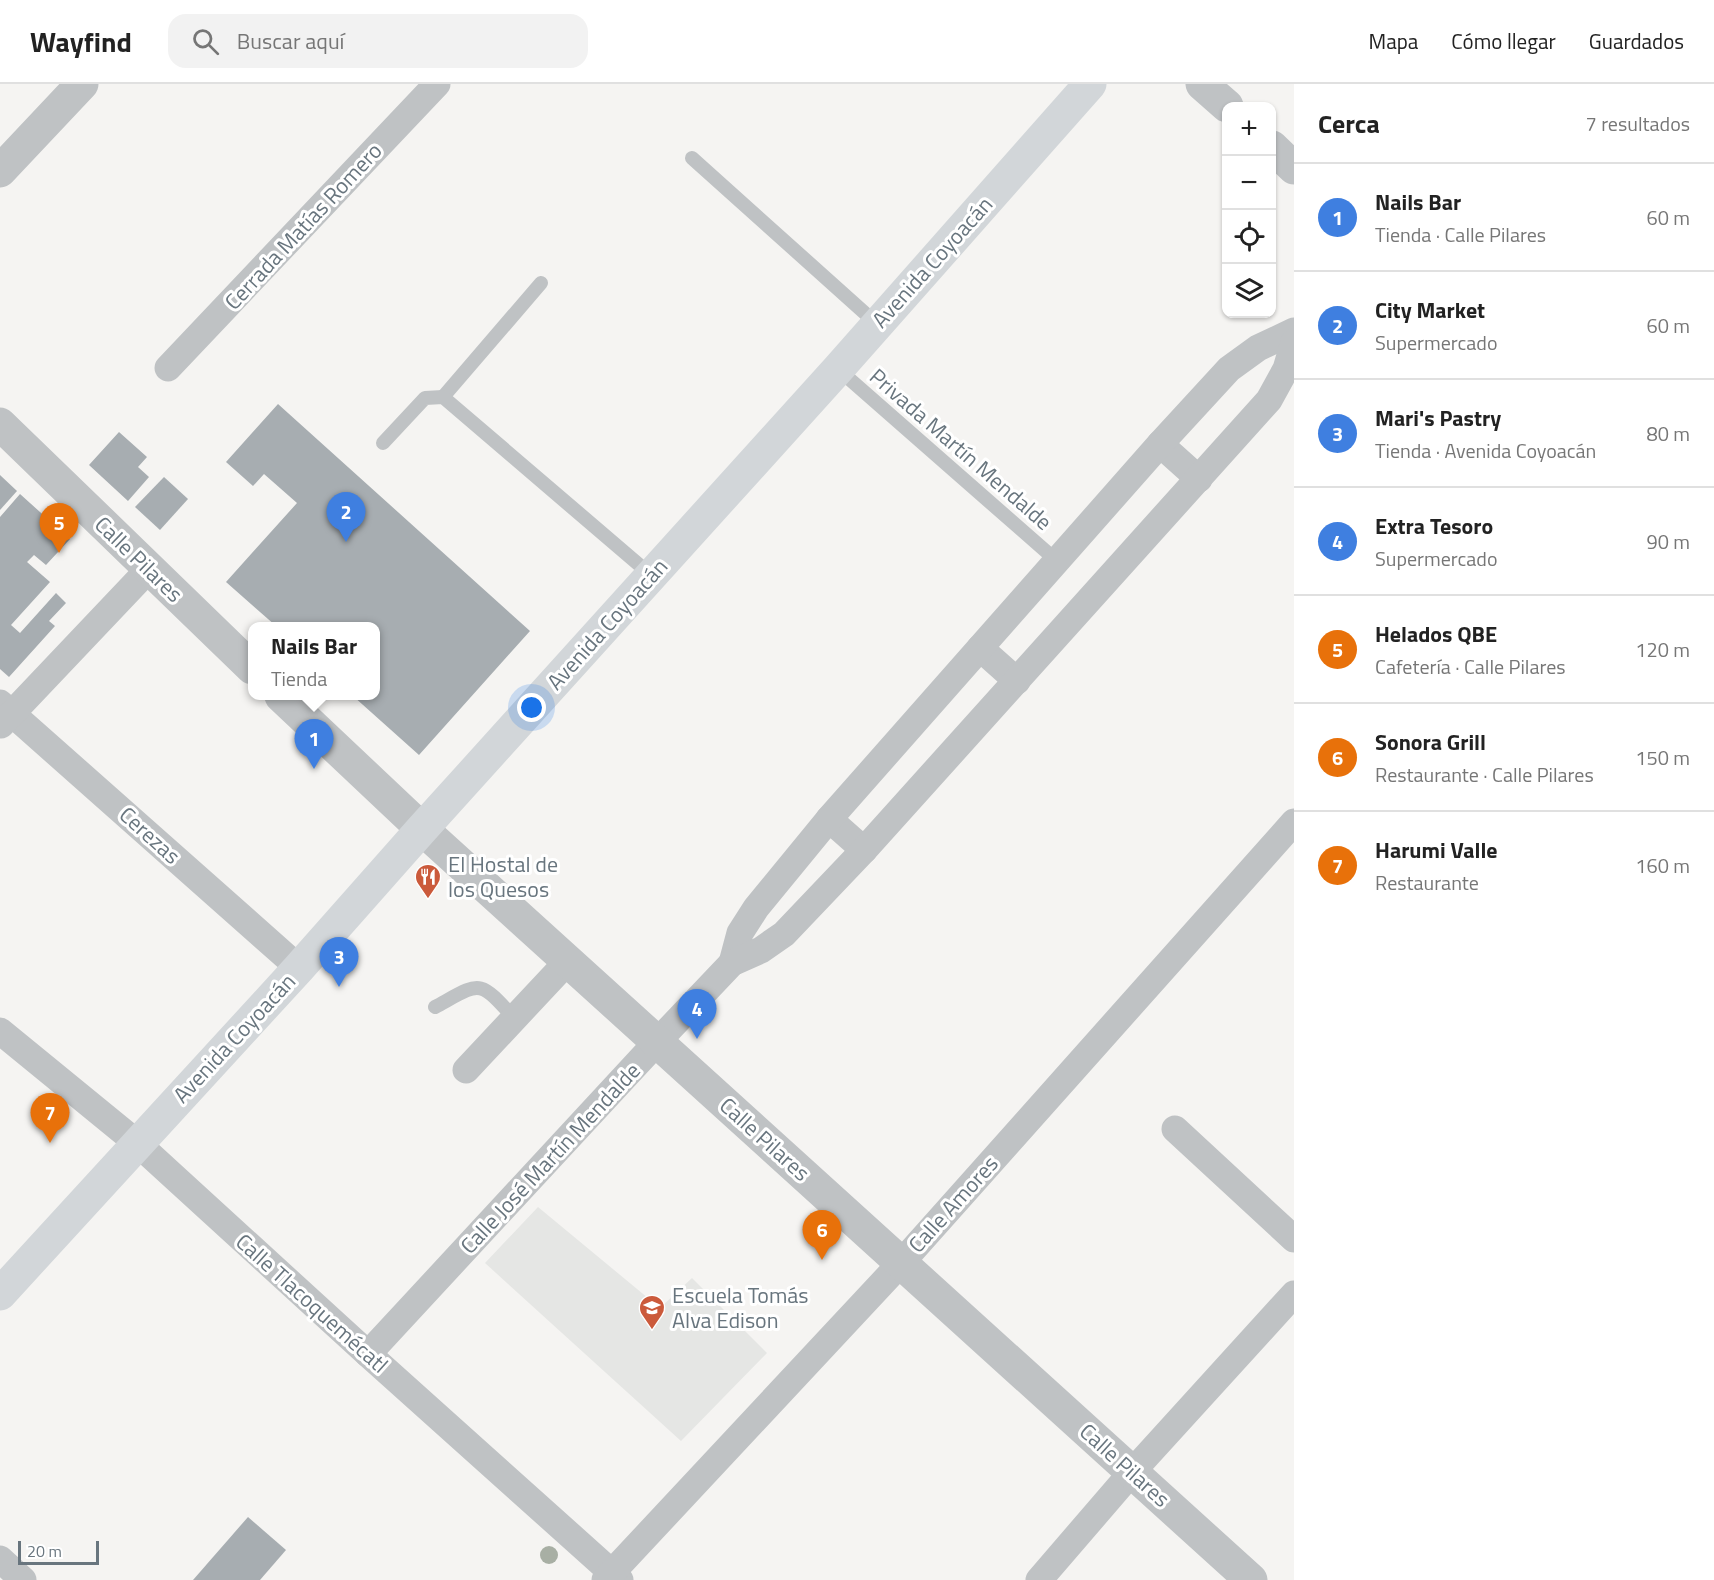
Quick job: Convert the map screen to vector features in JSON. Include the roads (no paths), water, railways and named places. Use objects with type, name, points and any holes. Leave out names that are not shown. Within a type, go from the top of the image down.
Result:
[{"type":"main road","name":"Avenida Coyoacán","points":[[0,1294],[299,968],[838,369],[1090,84]]},
{"type":"street","points":[[0,171],[82,84]]},
{"type":"street","name":"Cerrada Matías Romero","points":[[168,368],[437,84]]},
{"type":"street","points":[[1202,84],[1222,102]]},
{"type":"street","points":[[1276,151],[1294,168]]},
{"type":"street","name":"Calle José Martín Mendalde","points":[[732,963],[740,933],[756,908],[830,819],[1160,444],[1229,369],[1258,348],[1294,331]]},
{"type":"street","name":"Calle José Martín Mendalde","points":[[368,1354],[732,963],[761,950],[784,934],[864,850],[1269,400],[1286,369],[1294,342]]},
{"type":"street","name":"Calle Pilares","points":[[0,424],[248,664]]},
{"type":"street","points":[[1160,444],[1199,479]]},
{"type":"street","points":[[4,714],[149,569]]},
{"type":"street","points":[[980,648],[1017,681]]},
{"type":"street","name":"Calle Pilares","points":[[285,700],[422,829],[1251,1580]]},
{"type":"street","name":"Cerezas","points":[[4,714],[299,968]]},
{"type":"street","points":[[830,819],[864,850]]},
{"type":"street","name":"Calle Amores","points":[[612,1577],[901,1263],[1294,822]]},
{"type":"street","points":[[466,1070],[568,961]]},
{"type":"street","name":"Calle Tlacoquemécatl","points":[[0,1031],[137,1143],[612,1577]]},
{"type":"street","points":[[1174,1129],[1294,1239]]},
{"type":"street","points":[[1039,1580],[1132,1472],[1294,1294]]},
{"type":"street","points":[[0,1559],[23,1580]]},
{"type":"lane","points":[[692,158],[877,324]]},
{"type":"lane","points":[[443,397],[541,283]]},
{"type":"lane","name":"Privada Martín Mendalde","points":[[838,369],[1057,561]]},
{"type":"lane","points":[[383,443],[425,398],[443,397],[651,575]]},
{"type":"lane","points":[[435,1007],[470,987],[481,988],[492,994],[514,1018]]},
{"type":"place","name":"City Market","points":[[346,542]]},
{"type":"place","name":"Helados QBE","points":[[59,553]]},
{"type":"place","name":"Nails Bar","points":[[314,769]]},
{"type":"place","name":"El Hostal de los Quesos","points":[[428,900]]},
{"type":"place","name":"Mari's Pastry","points":[[339,987]]},
{"type":"place","name":"Extra Tesoro","points":[[697,1039]]},
{"type":"place","name":"Harumi Valle","points":[[50,1143]]},
{"type":"place","name":"Sonora Grill","points":[[822,1260]]},
{"type":"place","name":"Escuela Tomás Alva Edison","points":[[652,1331]]}]
